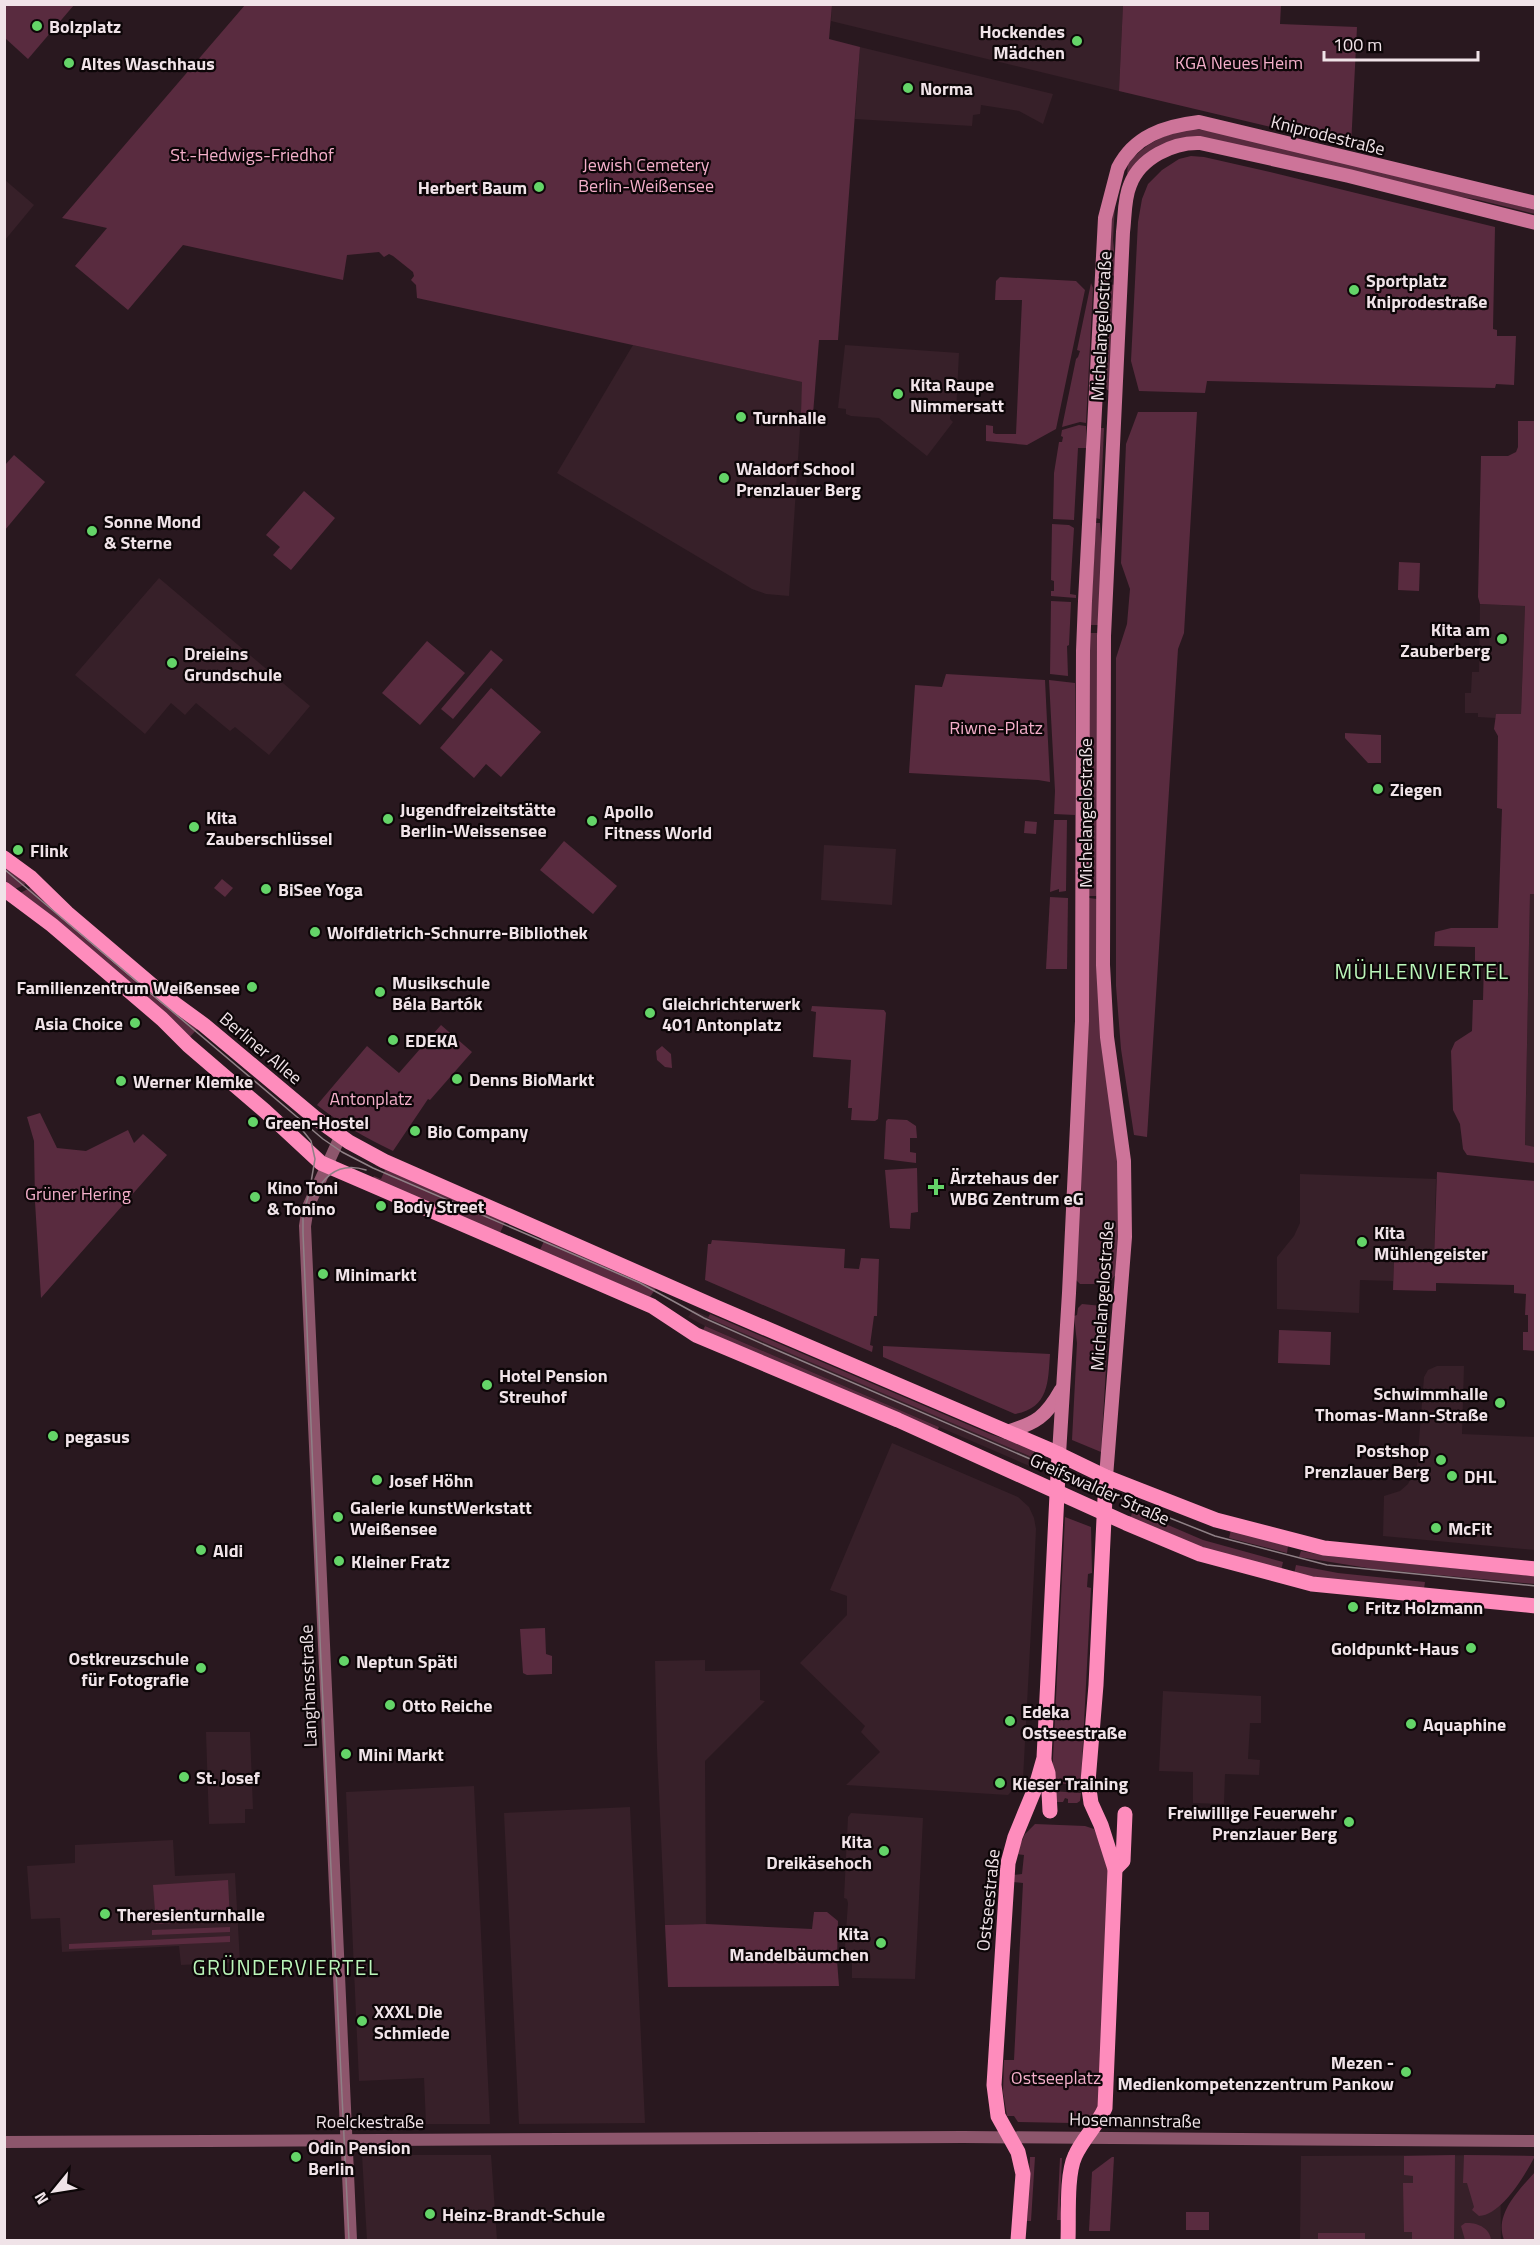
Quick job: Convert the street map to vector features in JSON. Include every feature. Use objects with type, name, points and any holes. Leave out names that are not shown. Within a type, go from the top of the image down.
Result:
[{"type":"main road","name":"Kniprodestraße","points":[[1121,161],[1143,139],[1158,130],[1199,122],[1536,203]]},
{"type":"main road","name":"Kniprodestraße","points":[[1154,157],[1167,149],[1190,142],[1210,144],[1536,223]]},
{"type":"main road","name":"Michelangelostraße","points":[[1106,1477],[1123,1275],[1126,1195],[1122,1135],[1107,1038],[1103,965],[1104,636],[1123,232],[1130,184],[1154,157]]},
{"type":"main road","name":"Michelangelostraße","points":[[1059,1454],[1083,1021],[1084,629],[1105,218],[1112,186],[1121,161]]},
{"type":"main road","name":"Berliner Allee","points":[[4,858],[30,877],[67,913],[167,998],[204,1025],[340,1137],[384,1161],[687,1294]]},
{"type":"main road","points":[[4,889],[52,925],[162,1019],[303,1148],[326,1165]]},
{"type":"main road","name":"Greifswalder Straße","points":[[326,1165],[652,1306],[696,1335],[892,1418],[1200,1554],[1312,1584],[1536,1606]]},
{"type":"main road","name":"Greifswalder Straße","points":[[687,1294],[1059,1454],[1106,1477],[1216,1520],[1324,1548],[1536,1569]]},
{"type":"main road","points":[[1007,1432],[1029,1425],[1044,1416],[1063,1388]]},
{"type":"main road","name":"Ostseestraße","points":[[1018,2241],[1023,2174],[1018,2152],[998,2116],[994,2085],[1008,1863],[1014,1837],[1036,1786],[1044,1758],[1059,1454]]},
{"type":"main road","points":[[1068,2241],[1073,2158],[1098,2124],[1105,2108],[1115,1869],[1101,1825],[1091,1803],[1088,1782],[1096,1685],[1106,1477]]},
{"type":"main road","points":[[1044,1758],[1048,1773],[1050,1811]]},
{"type":"main road","points":[[1115,1869],[1123,1861],[1125,1814]]},
{"type":"street","name":"Langhansstraße","points":[[340,1137],[308,1207],[305,1226],[351,2241]]},
{"type":"street","name":"Hosemannstraße","points":[[735,2138],[1008,2137],[1536,2141]]},
{"type":"street","name":"Roelckestraße","points":[[4,2142],[735,2138]]},
{"type":"shaded area","points":[[832,5],[1123,5],[1119,91],[831,21]]},
{"type":"shaded area","points":[[860,47],[1053,94],[1043,124],[1019,111],[981,105],[980,114],[973,115],[972,126],[855,119]]},
{"type":"shaded area","points":[[5,180],[34,205],[5,240]]},
{"type":"shaded area","name":"Waldorf School Prenzlauer Berg","points":[[633,345],[803,382],[789,596],[766,594],[752,589],[557,473]]},
{"type":"shaded area","name":"Kita Raupe Nimmersatt","points":[[845,345],[959,353],[956,412],[950,416],[953,422],[927,456],[879,418],[851,416],[846,414],[846,409],[838,408]]},
{"type":"shaded area","name":"Dreieins Grundschule","points":[[159,578],[310,706],[269,755],[235,727],[230,731],[196,703],[185,715],[171,703],[145,734],[75,675]]},
{"type":"shaded area","name":"Kita am Zauberberg","points":[[1480,604],[1525,606],[1521,714],[1497,714],[1496,718],[1478,717],[1478,713],[1465,713],[1465,693],[1471,693],[1472,672],[1479,672]]},
{"type":"shaded area","points":[[824,845],[896,849],[892,905],[821,900]]},
{"type":"shaded area","points":[[1530,894],[1535,894],[1535,1147],[1525,1146]]},
{"type":"shaded area","name":"Kita Mühlengeister","points":[[1300,1174],[1436,1179],[1434,1260],[1394,1258],[1393,1281],[1360,1280],[1359,1313],[1277,1309],[1277,1257],[1294,1236],[1300,1223]]},
{"type":"shaded area","points":[[693,1310],[1034,1458],[1034,1468],[705,1326],[688,1317]]},
{"type":"shaded area","points":[[1437,1366],[1464,1366],[1462,1434],[1535,1437],[1535,1550],[1383,1536],[1384,1496],[1400,1491],[1408,1484],[1417,1466],[1424,1377],[1428,1370]]},
{"type":"shaded area","points":[[892,1443],[1018,1497],[1029,1507],[1034,1518],[1036,1529],[1023,1779],[1008,1795],[846,1785],[880,1752],[861,1732],[865,1726],[800,1663],[847,1615],[847,1596],[830,1590]]},
{"type":"shaded area","points":[[705,1660],[705,1671],[760,1670],[760,1700],[765,1701],[705,1761],[706,1924],[665,1925],[655,1661]]},
{"type":"shaded area","points":[[1163,1691],[1261,1696],[1261,1723],[1250,1723],[1248,1759],[1260,1760],[1259,1775],[1225,1774],[1224,1804],[1193,1803],[1193,1772],[1159,1771]]},
{"type":"shaded area","points":[[206,1732],[250,1732],[253,1809],[245,1809],[245,1823],[209,1824]]},
{"type":"shaded area","points":[[474,1786],[490,2124],[426,2124],[424,2078],[359,2081],[346,1792]]},
{"type":"shaded area","points":[[630,1807],[645,2123],[519,2124],[504,1813]]},
{"type":"shaded area","points":[[851,1813],[923,1818],[915,1979],[852,1978],[852,1961],[844,1960],[848,1903],[844,1898],[848,1817]]},
{"type":"shaded area","points":[[173,1840],[175,1876],[235,1873],[240,1962],[181,1965],[179,1946],[62,1952],[60,1918],[31,1919],[27,1866],[75,1863],[75,1845]]},
{"type":"shaded area","name":"Heinz-Brandt-Schule","points":[[362,2155],[491,2155],[497,2240],[367,2240]]},
{"type":"shaded area","points":[[1500,2155],[1501,2240],[1300,2240],[1301,2156]]},
{"type":"green space","name":"Bolzplatz","points":[[4,5],[74,5],[28,59],[5,38]]},
{"type":"green space","name":"Jewish Cemetery Berlin-Weißensee","points":[[245,5],[832,5],[829,39],[860,47],[838,340],[819,340],[813,414],[801,413],[802,382],[417,298],[416,285],[411,280],[414,276],[413,272],[393,256],[389,254],[384,257],[379,252],[347,255],[343,280],[183,245],[128,310],[75,266],[107,228],[62,218]]},
{"type":"green space","name":"KGA Neues Heim","points":[[1123,5],[1281,5],[1280,24],[1357,27],[1351,146],[1119,91]]},
{"type":"green space","points":[[1189,129],[1213,131],[1535,210],[1535,214],[1201,138],[1127,174],[1128,163],[1142,150],[1163,137]]},
{"type":"green space","name":"Sportplatz Kniprodestraße","points":[[1191,156],[1270,172],[1495,227],[1493,329],[1497,330],[1497,336],[1516,336],[1514,385],[1496,384],[1495,388],[1207,381],[1205,393],[1139,391],[1131,361],[1138,222],[1142,199],[1148,184],[1162,170],[1179,159]]},
{"type":"green space","points":[[1115,204],[1113,240],[1117,276],[1108,275],[1112,211]]},
{"type":"green space","points":[[1000,277],[1076,281],[1085,290],[1056,429],[1027,445],[986,441],[986,425],[993,426],[993,433],[996,434],[1016,434],[1022,300],[995,300],[996,281]]},
{"type":"green space","points":[[1091,283],[1093,288],[1086,423],[1080,422],[1062,427],[1076,359],[1080,351],[1077,350]]},
{"type":"green space","points":[[1107,284],[1116,285],[1111,389],[1109,391],[1105,388]]},
{"type":"green space","points":[[1138,412],[1197,412],[1184,633],[1178,649],[1147,1137],[1134,1135],[1121,1049],[1116,986],[1116,658],[1127,624],[1130,589],[1121,563],[1126,444]]},
{"type":"green space","points":[[1518,421],[1536,421],[1535,894],[1530,894],[1525,1145],[1535,1147],[1535,1163],[1467,1155],[1463,1149],[1460,1124],[1453,1110],[1451,1051],[1455,1042],[1472,1031],[1473,1000],[1483,1000],[1484,962],[1475,961],[1475,947],[1434,946],[1435,932],[1451,928],[1498,928],[1502,809],[1497,808],[1498,736],[1494,729],[1496,714],[1521,714],[1525,606],[1480,604],[1478,597],[1481,456],[1508,456],[1516,452]]},
{"type":"green space","points":[[1079,425],[1086,426],[1086,448],[1078,448],[1074,520],[1053,519],[1054,473],[1059,442],[1062,442],[1063,437],[1061,436],[1062,430]]},
{"type":"green space","points":[[1100,428],[1104,428],[1100,519],[1095,518]]},
{"type":"green space","points":[[14,455],[45,482],[5,530],[5,465]]},
{"type":"green space","points":[[304,491],[335,518],[291,570],[273,555],[280,547],[266,535]]},
{"type":"green space","points":[[1096,523],[1100,523],[1102,552],[1099,625],[1090,625]]},
{"type":"green space","points":[[1052,524],[1069,525],[1074,528],[1070,594],[1076,595],[1076,598],[1051,596],[1051,591],[1054,591],[1054,581],[1051,580]]},
{"type":"green space","points":[[1399,562],[1420,563],[1419,591],[1398,590]]},
{"type":"green space","points":[[1051,601],[1071,602],[1069,645],[1067,646],[1068,676],[1050,674]]},
{"type":"green space","points":[[1090,633],[1098,633],[1097,896],[1089,896]]},
{"type":"green space","points":[[427,641],[465,673],[420,725],[382,693]]},
{"type":"green space","points":[[491,650],[503,660],[453,719],[441,709]]},
{"type":"green space","name":"Riwne-Platz","points":[[946,674],[1045,680],[1050,782],[909,773],[915,685],[942,687]]},
{"type":"green space","points":[[1049,680],[1075,683],[1075,815],[1054,814],[1055,791]]},
{"type":"green space","points":[[491,688],[541,732],[501,777],[486,764],[474,778],[440,748]]},
{"type":"green space","points":[[1345,733],[1381,735],[1381,763],[1368,763],[1345,738]]},
{"type":"green space","points":[[1054,820],[1067,820],[1066,891],[1059,892],[1059,889],[1050,892]]},
{"type":"green space","points":[[1025,821],[1037,822],[1036,834],[1024,833]]},
{"type":"green space","points":[[564,841],[617,886],[593,914],[540,870]]},
{"type":"green space","points":[[4,864],[26,884],[13,890],[5,882]]},
{"type":"green space","points":[[222,879],[233,888],[225,897],[214,888]]},
{"type":"green space","points":[[34,886],[199,1027],[188,1039],[20,893]]},
{"type":"green space","points":[[1050,897],[1068,898],[1067,969],[1046,969]]},
{"type":"green space","points":[[1089,898],[1097,899],[1117,1144],[1120,1233],[1117,1273],[1108,1284],[1080,1284],[1075,1279]]},
{"type":"green space","points":[[812,1006],[884,1010],[886,1013],[878,1119],[875,1121],[851,1120],[852,1108],[848,1108],[851,1060],[813,1057],[816,1012],[811,1011]]},
{"type":"green space","name":"Antonplatz","points":[[441,1025],[472,1052],[430,1100],[428,1099],[393,1151],[354,1130],[317,1105],[367,1046],[399,1073]]},
{"type":"green space","points":[[662,1046],[671,1054],[672,1068],[665,1067],[657,1060],[656,1051]]},
{"type":"green space","name":"Grüner Hering","points":[[40,1113],[57,1148],[86,1151],[128,1130],[134,1143],[143,1134],[167,1155],[41,1298],[34,1141],[27,1117]]},
{"type":"green space","points":[[888,1119],[907,1120],[916,1126],[917,1138],[910,1138],[910,1152],[916,1153],[916,1163],[884,1159]]},
{"type":"green space","points":[[375,1163],[506,1220],[499,1235],[372,1180],[374,1176],[381,1179],[385,1170]]},
{"type":"green space","points":[[917,1168],[918,1212],[911,1213],[910,1229],[890,1228],[885,1170]]},
{"type":"green space","points":[[1437,1172],[1535,1181],[1535,1351],[1523,1350],[1523,1332],[1528,1332],[1528,1315],[1525,1315],[1526,1294],[1514,1293],[1514,1285],[1436,1283],[1436,1291],[1393,1290],[1394,1258],[1434,1260]]},
{"type":"green space","points":[[542,1236],[665,1289],[663,1292],[656,1288],[650,1297],[540,1250],[544,1241],[541,1239]]},
{"type":"green space","points":[[712,1240],[845,1249],[844,1268],[859,1269],[861,1258],[879,1259],[877,1316],[874,1316],[870,1345],[873,1346],[872,1352],[705,1280],[708,1244],[711,1244]]},
{"type":"green space","points":[[1082,1304],[1102,1306],[1109,1318],[1101,1452],[1072,1440],[1077,1343],[1074,1316],[1077,1315],[1078,1308]]},
{"type":"green space","points":[[710,1314],[990,1434],[1034,1449],[1034,1458],[708,1318]]},
{"type":"green space","points":[[705,1326],[939,1427],[937,1432],[703,1330]]},
{"type":"green space","points":[[1279,1330],[1331,1332],[1330,1365],[1278,1363]]},
{"type":"green space","points":[[883,1346],[1050,1354],[1047,1384],[1035,1406],[1015,1414],[883,1357]]},
{"type":"green space","points":[[1133,1510],[1203,1540],[1283,1562],[1281,1571],[1216,1553],[1130,1519]]},
{"type":"green space","points":[[1065,1517],[1091,1527],[1092,1573],[1088,1574],[1087,1587],[1091,1588],[1081,1781],[1076,1785],[1057,1783],[1052,1778]]},
{"type":"green space","points":[[1231,1530],[1288,1546],[1287,1553],[1229,1538]]},
{"type":"green space","points":[[1301,1551],[1328,1556],[1535,1576],[1535,1584],[1374,1569],[1299,1557]]},
{"type":"green space","points":[[1296,1565],[1338,1573],[1425,1582],[1424,1589],[1337,1582],[1294,1574]]},
{"type":"green space","points":[[545,1628],[546,1654],[552,1656],[552,1674],[527,1675],[523,1673],[520,1629]]},
{"type":"green space","points":[[1051,1791],[1081,1793],[1080,1801],[1068,1803],[1068,1799],[1065,1798],[1063,1802],[1053,1802]]},
{"type":"green space","name":"Ostseeplatz","points":[[1035,1824],[1085,1826],[1094,1829],[1108,1864],[1100,2097],[1097,2112],[1086,2123],[1018,2122],[1014,2116],[1007,2116],[1003,2092],[1004,2060],[1014,2060],[1023,1883],[1013,1882],[1013,1875],[1022,1874],[1024,1855],[1016,1854],[1025,1834]]},
{"type":"green space","points":[[228,1880],[230,1920],[156,1924],[153,1885]]},
{"type":"green space","points":[[814,1912],[827,1912],[838,1921],[839,1986],[668,1987],[665,1925],[706,1924],[812,1929]]},
{"type":"green space","points":[[230,1927],[230,1932],[152,1935],[152,1930]]},
{"type":"green space","points":[[230,1936],[230,1942],[69,1949],[69,1944]]},
{"type":"green space","points":[[1455,2155],[1454,2240],[1412,2240],[1412,2232],[1404,2232],[1403,2183],[1413,2183],[1413,2176],[1404,2175],[1404,2156]]},
{"type":"green space","points":[[1464,2155],[1535,2156],[1519,2183],[1504,2202],[1488,2214],[1479,2216],[1472,2210],[1474,2207],[1467,2183],[1463,2183]]},
{"type":"green space","points":[[1030,2157],[1035,2157],[1031,2221],[1027,2221]]},
{"type":"green space","points":[[1114,2157],[1110,2231],[1089,2231],[1092,2172]]},
{"type":"green space","points":[[1060,2158],[1062,2158],[1060,2205],[1062,2220],[1057,2220]]},
{"type":"green space","points":[[1535,2172],[1535,2240],[1504,2240],[1502,2221],[1505,2212]]},
{"type":"green space","points":[[1186,2212],[1209,2212],[1209,2230],[1186,2230]]},
{"type":"green space","points":[[1465,2223],[1482,2227],[1488,2232],[1491,2240],[1465,2240],[1461,2226]]},
{"type":"green space","points":[[1318,2233],[1365,2233],[1365,2240],[1318,2240]]},
{"type":"tram line","points":[[4,869],[323,1139],[373,1168],[640,1283],[704,1318],[772,1348],[1142,1507],[1215,1536],[1327,1565],[1536,1586]]},
{"type":"tram line","points":[[300,1127],[311,1141],[315,1159],[303,1214],[303,1233],[349,2240]]},
{"type":"tram line","points":[[314,1196],[323,1181],[335,1171],[349,1167],[366,1170]]},
{"type":"place","name":"Bolzplatz","points":[[37,26]]},
{"type":"place","name":"Hockendes Mädchen","points":[[1077,41]]},
{"type":"place","name":"Altes Waschhaus","points":[[69,63]]},
{"type":"place","name":"Norma","points":[[908,88]]},
{"type":"place","name":"Herbert Baum","points":[[539,187]]},
{"type":"place","name":"Sportplatz Kniprodestraße","points":[[1354,290]]},
{"type":"place","name":"Kita Raupe Nimmersatt","points":[[898,394]]},
{"type":"place","name":"Turnhalle","points":[[741,417]]},
{"type":"place","name":"Waldorf School Prenzlauer Berg","points":[[724,478]]},
{"type":"place","name":"Sonne Mond & Sterne","points":[[92,531]]},
{"type":"place","name":"Kita am Zauberberg","points":[[1502,639]]},
{"type":"place","name":"Dreieins Grundschule","points":[[172,663]]},
{"type":"place","name":"Ziegen","points":[[1378,789]]},
{"type":"place","name":"Jugendfreizeitstätte Berlin-Weissensee","points":[[388,819]]},
{"type":"place","name":"Apollo Fitness World","points":[[592,821]]},
{"type":"place","name":"Kita Zauberschlüssel","points":[[194,827]]},
{"type":"place","name":"Flink","points":[[18,850]]},
{"type":"place","name":"BiSee Yoga","points":[[266,889]]},
{"type":"place","name":"Wolfdietrich-Schnurre-Bibliothek","points":[[315,932]]},
{"type":"place","name":"Familienzentrum Weißensee","points":[[252,987]]},
{"type":"place","name":"Musikschule Béla Bartók","points":[[380,992]]},
{"type":"place","name":"Gleichrichterwerk 401 Antonplatz","points":[[650,1013]]},
{"type":"place","name":"Asia Choice","points":[[135,1023]]},
{"type":"place","name":"EDEKA","points":[[393,1040]]},
{"type":"place","name":"Denns BioMarkt","points":[[457,1079]]},
{"type":"place","name":"Werner Klemke","points":[[121,1081]]},
{"type":"place","name":"Green-Hostel","points":[[253,1122]]},
{"type":"place","name":"Bio Company","points":[[415,1131]]},
{"type":"place","name":"Ärztehaus der WBG Zentrum eG","points":[[936,1187]]},
{"type":"place","name":"Kino Toni & Tonino","points":[[255,1197]]},
{"type":"place","name":"Body Street","points":[[381,1206]]},
{"type":"place","name":"Kita Mühlengeister","points":[[1362,1242]]},
{"type":"place","name":"Minimarkt","points":[[323,1274]]},
{"type":"place","name":"Hotel Pension Streuhof","points":[[487,1385]]},
{"type":"place","name":"Schwimmhalle Thomas-Mann-Straße","points":[[1500,1403]]},
{"type":"place","name":"pegasus","points":[[53,1436]]},
{"type":"place","name":"Postshop Prenzlauer Berg","points":[[1441,1460]]},
{"type":"place","name":"DHL","points":[[1452,1476]]},
{"type":"place","name":"Josef Höhn","points":[[377,1480]]},
{"type":"place","name":"Galerie kunstWerkstatt Weißensee","points":[[338,1517]]},
{"type":"place","name":"McFit","points":[[1436,1528]]},
{"type":"place","name":"Aldi","points":[[201,1550]]},
{"type":"place","name":"Kleiner Fratz","points":[[339,1561]]},
{"type":"place","name":"Fritz Holzmann","points":[[1353,1607]]},
{"type":"place","name":"Goldpunkt-Haus","points":[[1471,1648]]},
{"type":"place","name":"Neptun Späti","points":[[344,1661]]},
{"type":"place","name":"Ostkreuzschule für Fotografie","points":[[201,1668]]},
{"type":"place","name":"Otto Reiche","points":[[390,1705]]},
{"type":"place","name":"Edeka Ostseestraße","points":[[1010,1721]]},
{"type":"place","name":"Aquaphine","points":[[1411,1724]]},
{"type":"place","name":"Mini Markt","points":[[346,1754]]},
{"type":"place","name":"St. Josef","points":[[184,1777]]},
{"type":"place","name":"Kieser Training","points":[[1000,1783]]},
{"type":"place","name":"Freiwillige Feuerwehr Prenzlauer Berg","points":[[1349,1822]]},
{"type":"place","name":"Kita Dreikäsehoch","points":[[884,1851]]},
{"type":"place","name":"Theresienturnhalle","points":[[105,1914]]},
{"type":"place","name":"Kita Mandelbäumchen","points":[[881,1943]]},
{"type":"place","name":"XXXL Die Schmiede","points":[[362,2021]]},
{"type":"place","name":"Mezen - Medienkompetenzzentrum Pankow","points":[[1406,2072]]},
{"type":"place","name":"Odin Pension Berlin","points":[[296,2157]]},
{"type":"place","name":"Heinz-Brandt-Schule","points":[[430,2214]]},
{"type":"district","name":"MÜHLENVIERTEL","points":[[1422,971]]},
{"type":"district","name":"GRÜNDERVIERTEL","points":[[286,1967]]},
{"type":"park label","name":"St.-Hedwigs-Friedhof","points":[[252,154]]}]
